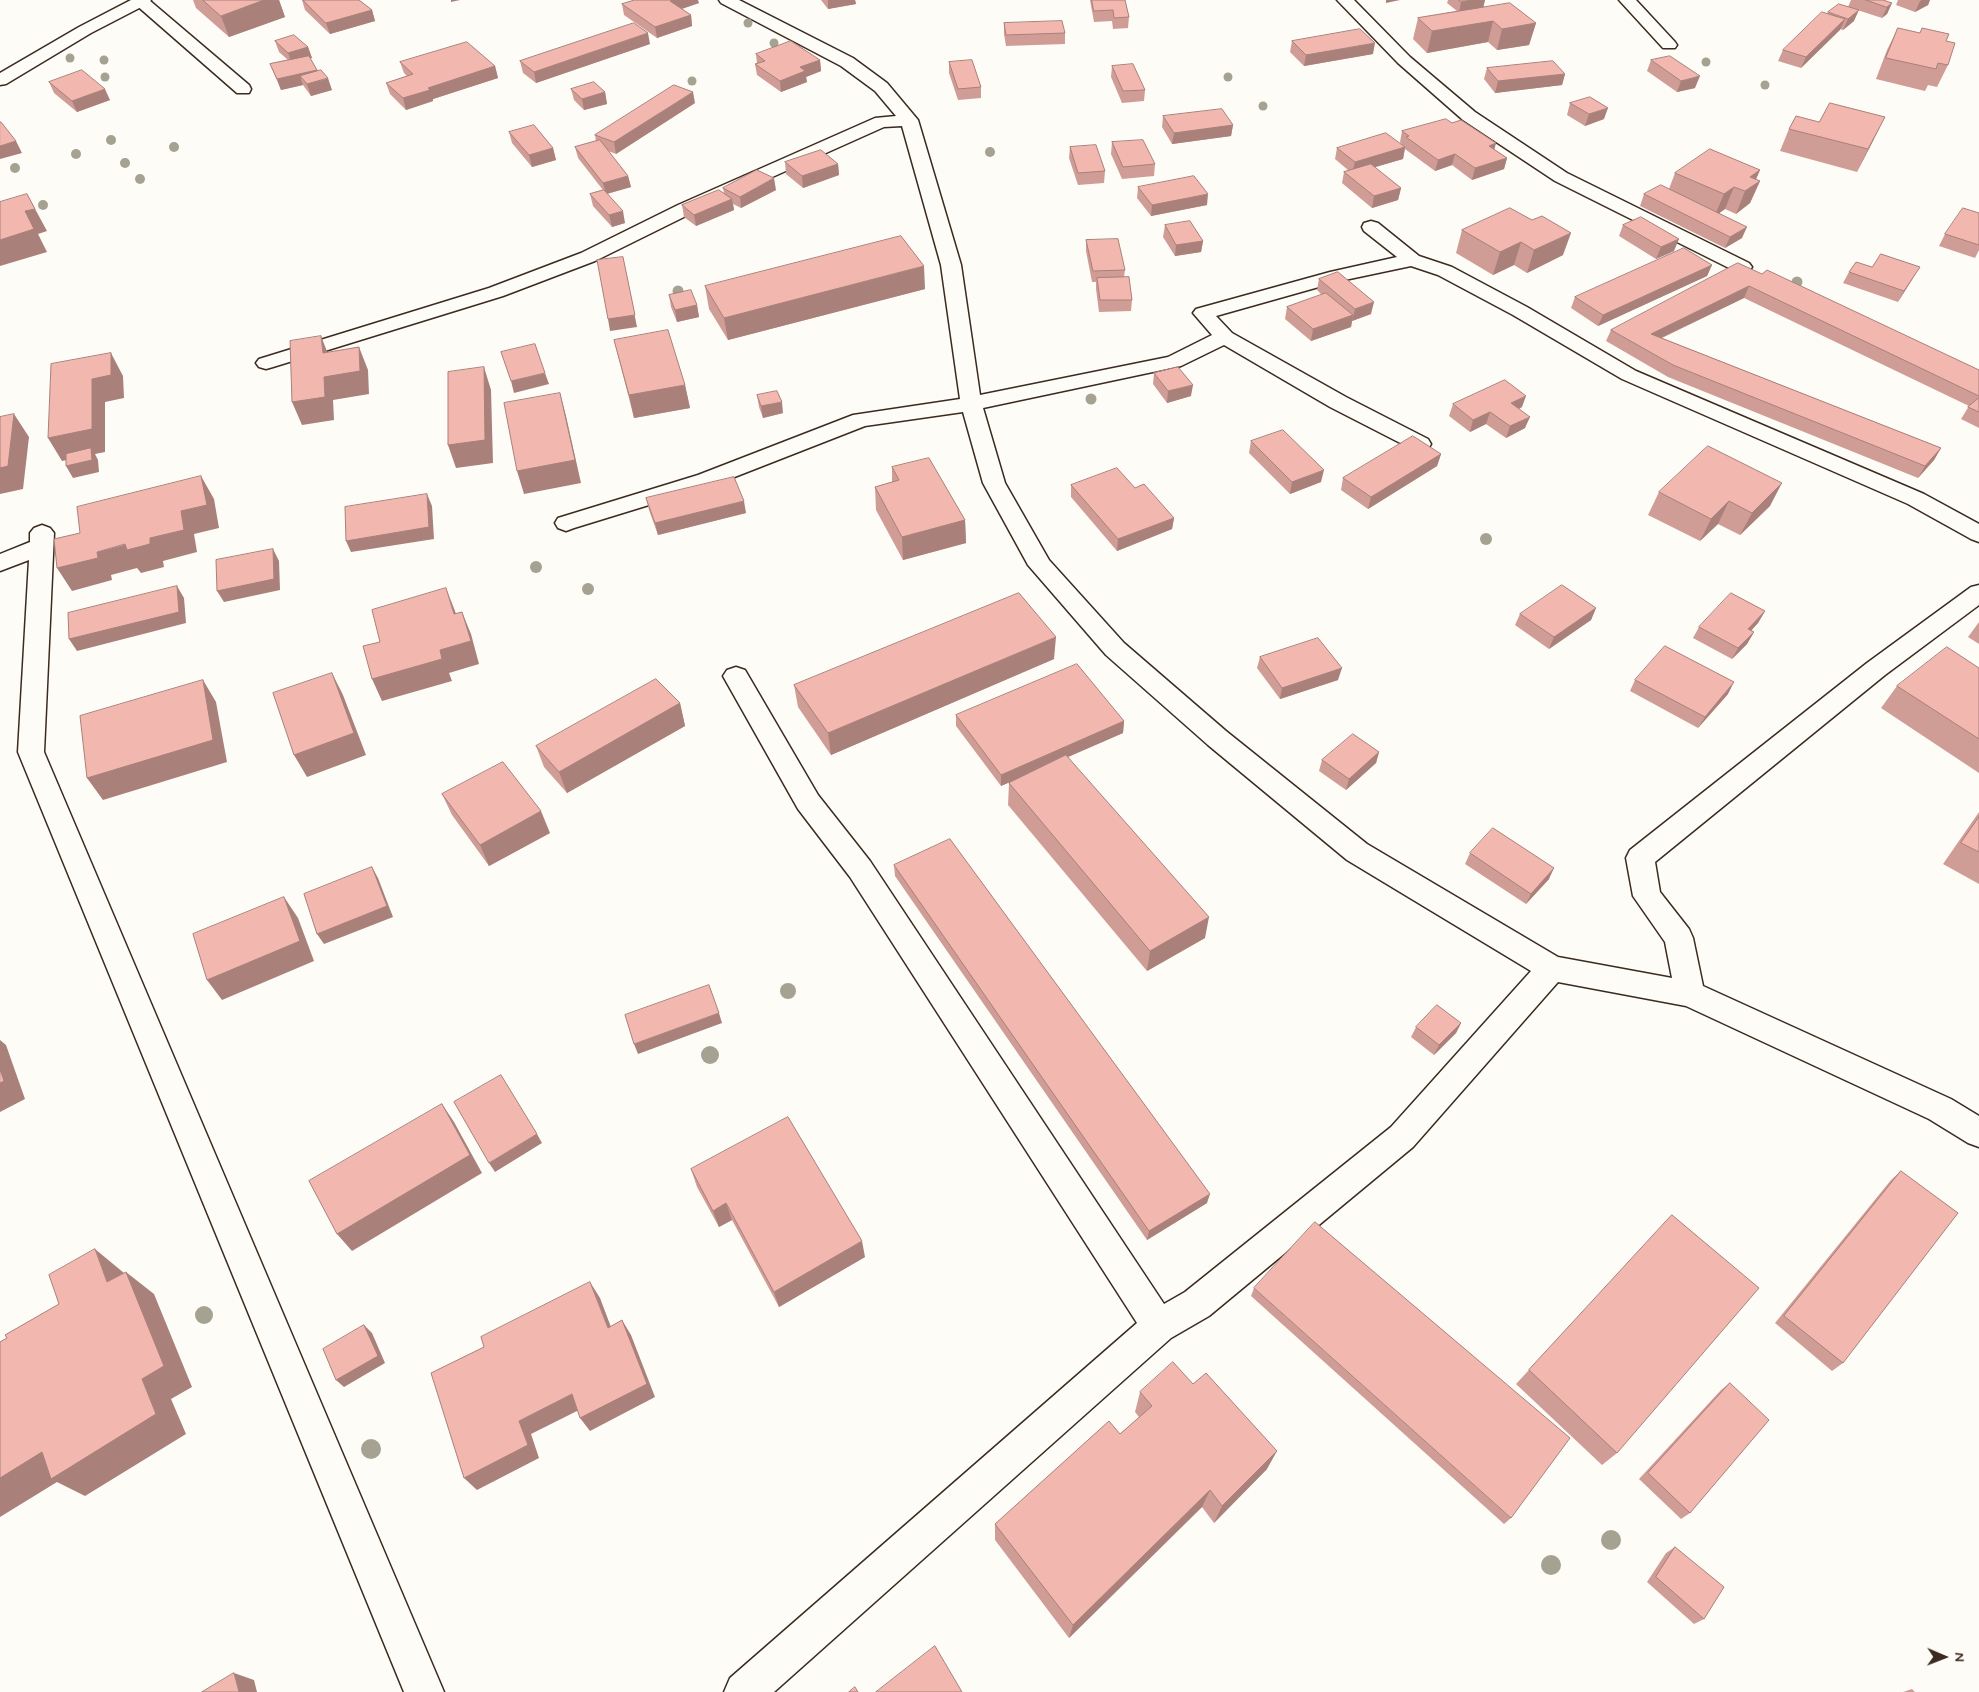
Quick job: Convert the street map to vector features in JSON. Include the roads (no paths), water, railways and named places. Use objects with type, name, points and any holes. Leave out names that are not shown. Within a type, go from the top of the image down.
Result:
[{"type":"street","points":[[0,80],[85,30],[142,0],[244,89]]},
{"type":"street","points":[[727,0],[847,62],[881,87],[909,120],[951,265],[971,404],[994,483],[1040,565],[1115,649],[1217,738],[1357,852],[1552,968],[1690,994],[1940,1109],[1979,1133]]},
{"type":"street","points":[[1345,0],[1404,60],[1469,116],[1562,177],[1742,267]]},
{"type":"street","points":[[1628,0],[1669,45]]},
{"type":"street","points":[[266,363],[496,292],[588,257],[685,208],[881,122],[909,120]]},
{"type":"street","points":[[1371,227],[1412,260],[1445,271],[1520,311],[1629,375],[1916,499],[1979,534]]},
{"type":"street","points":[[1412,260],[1337,276],[1203,313],[1225,337],[1338,402],[1420,444]]},
{"type":"street","points":[[566,523],[706,480],[861,420],[971,404],[1174,362],[1225,337]]},
{"type":"street","points":[[0,563],[41,540],[31,752],[424,1692]]},
{"type":"street","points":[[1690,994],[1679,938],[1647,896],[1640,858],[1876,668],[1979,593]]},
{"type":"street","points":[[736,676],[808,802],[860,869],[1159,1326]]},
{"type":"street","points":[[744,1692],[1159,1326],[1197,1304],[1402,1137],[1552,968]]}]
